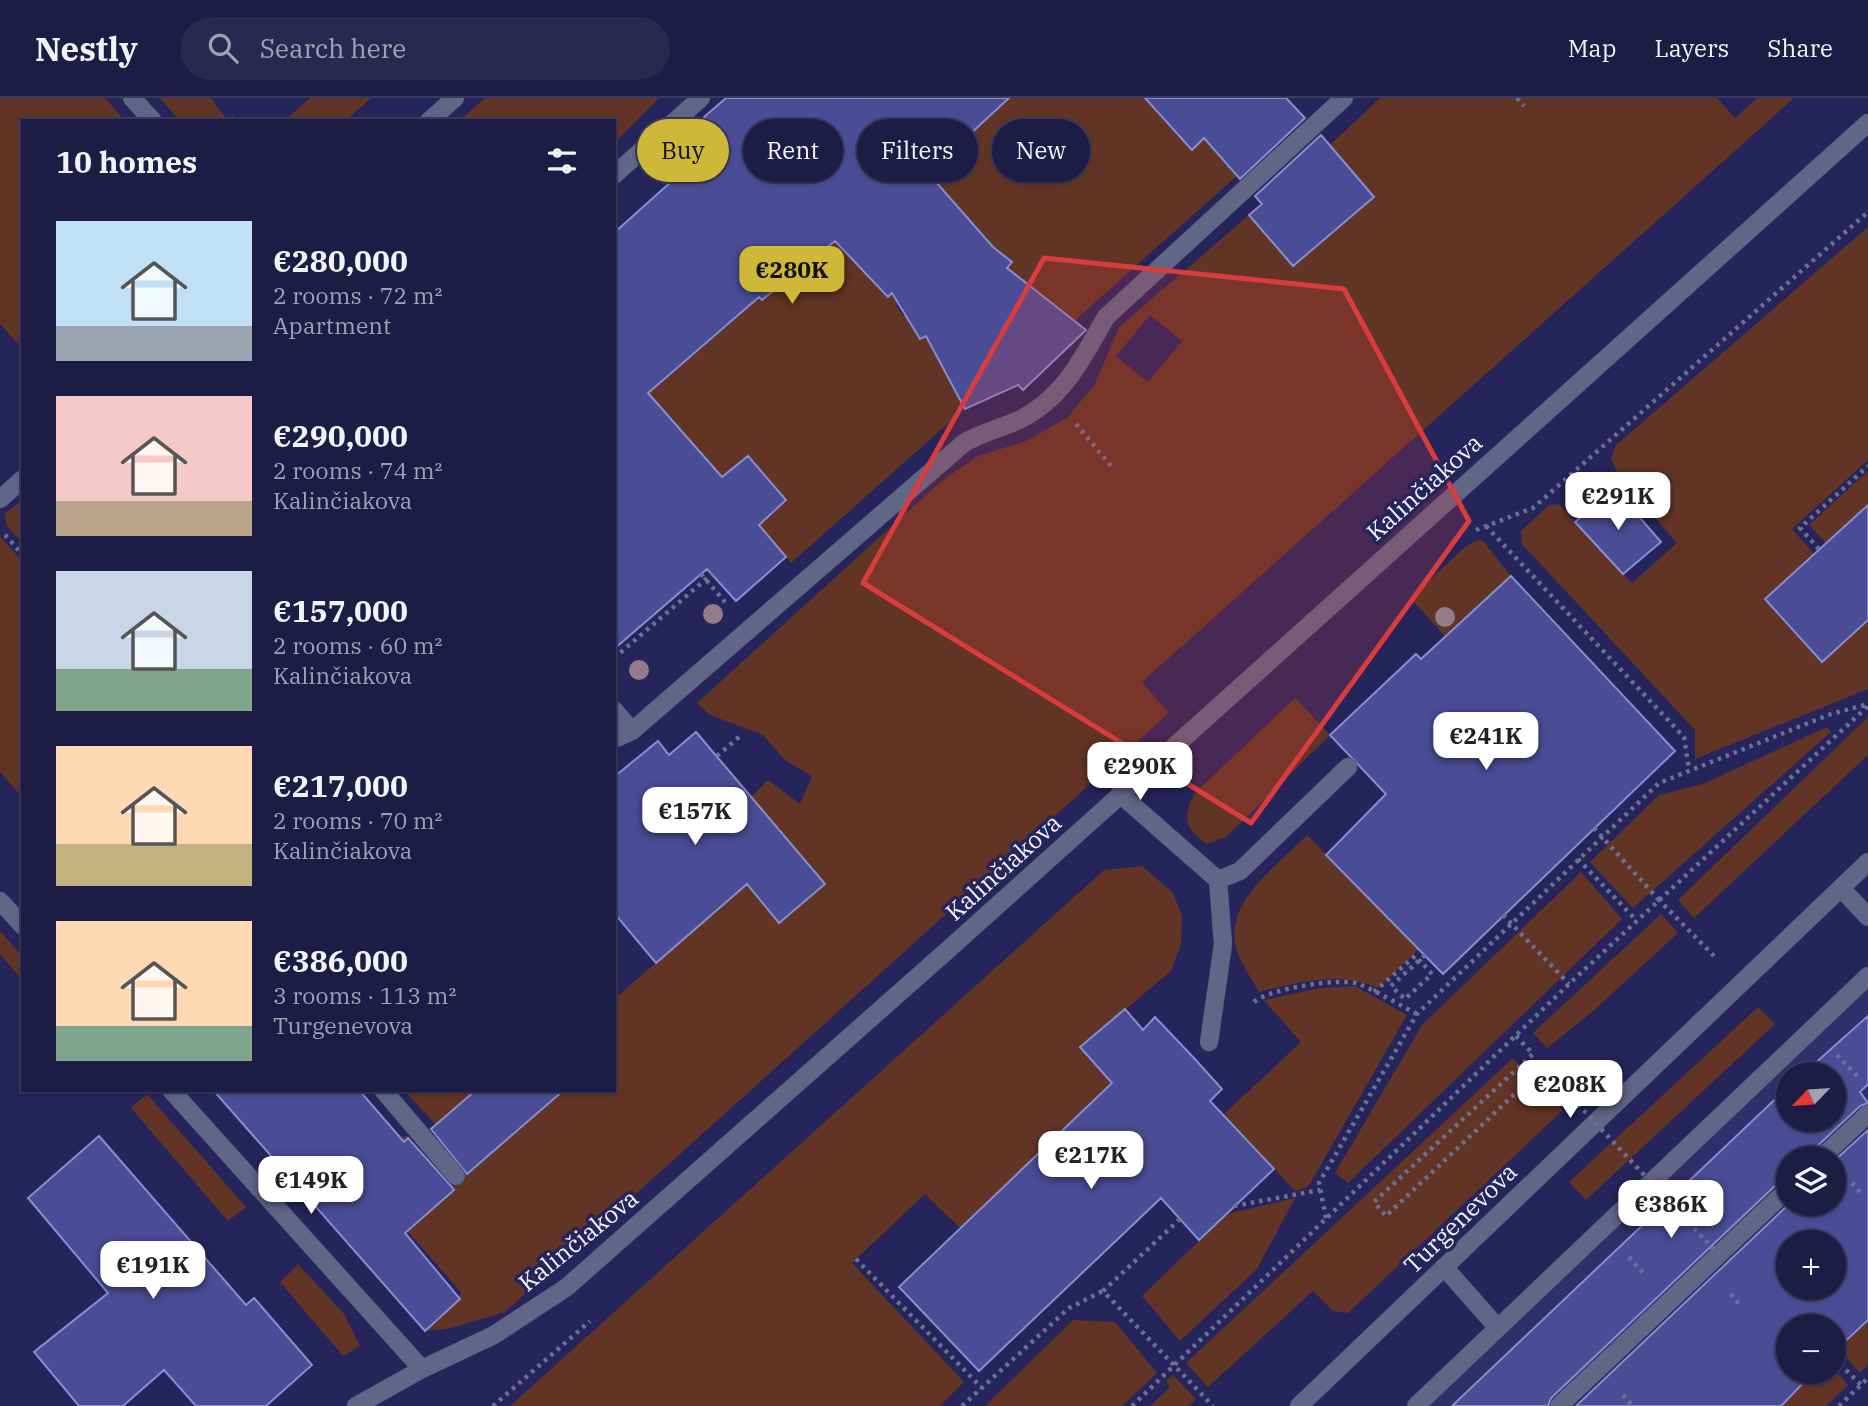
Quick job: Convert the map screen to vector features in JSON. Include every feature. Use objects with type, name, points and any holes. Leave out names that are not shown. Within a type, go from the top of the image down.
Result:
[{"type":"street","points":[[132,98],[151,119]]},
{"type":"street","points":[[431,119],[455,98]]},
{"type":"street","points":[[616,173],[701,98]]},
{"type":"street","points":[[616,738],[632,731],[964,443],[1021,419],[1047,403],[1090,350],[1106,317],[1345,98]]},
{"type":"street","name":"Kalinčiakova","points":[[356,1406],[422,1368],[494,1335],[566,1287],[1868,123]]},
{"type":"street","points":[[0,499],[21,481]]},
{"type":"street","points":[[616,712],[632,731]]},
{"type":"street","points":[[1219,880],[1240,871],[1348,767]]},
{"type":"street","points":[[1120,794],[1219,880],[1223,944],[1209,1042]]},
{"type":"street","name":"Turgenevova","points":[[1299,1406],[1868,862]]},
{"type":"street","points":[[1841,888],[1868,917]]},
{"type":"street","points":[[0,901],[21,924]]},
{"type":"street","points":[[1416,1406],[1868,976]]},
{"type":"street","points":[[173,1092],[422,1368]]},
{"type":"street","points":[[385,1092],[456,1176]]},
{"type":"street","points":[[1834,1146],[1868,1114]]},
{"type":"street","points":[[1559,1406],[1776,1200]]},
{"type":"street","points":[[1444,1267],[1498,1328]]},
{"type":"path","points":[[1517,98],[1524,106]]},
{"type":"path","points":[[1613,439],[1868,212]]},
{"type":"path","points":[[1094,446],[1111,466]]},
{"type":"path","points":[[1819,549],[1800,528],[1868,466]]},
{"type":"path","points":[[1486,526],[1684,737],[1689,770]]},
{"type":"path","points":[[0,529],[21,553]]},
{"type":"path","points":[[701,574],[729,606]]},
{"type":"path","points":[[616,656],[712,574]]},
{"type":"path","points":[[1326,1219],[1319,1183],[1417,1014],[1658,783],[1831,714],[1868,705]]},
{"type":"path","points":[[1132,1406],[1658,899],[1868,705]]},
{"type":"path","points":[[717,756],[739,737]]},
{"type":"path","points":[[1594,828],[1686,926]]},
{"type":"path","points":[[1578,859],[1636,920]]},
{"type":"path","points":[[1503,915],[1569,984]]},
{"type":"path","points":[[1374,992],[1415,956],[1424,965],[1432,974],[1405,999],[1391,985],[1425,955]]},
{"type":"path","points":[[1209,1042],[1261,995],[1330,983],[1356,983],[1417,1014]]},
{"type":"path","points":[[1516,1036],[1533,1054],[1374,1202],[1386,1216],[1543,1067],[1718,1255]]},
{"type":"path","points":[[1830,1048],[1866,1085]]},
{"type":"path","points":[[1234,1206],[1321,1190]]},
{"type":"path","points":[[962,1406],[1069,1308],[1103,1291],[1180,1219]]},
{"type":"path","points":[[1627,1256],[1654,1284]]},
{"type":"path","points":[[856,1259],[982,1388]]},
{"type":"path","points":[[1103,1291],[1213,1406]]},
{"type":"path","points":[[1846,1370],[1861,1385]]},
{"type":"path","points":[[1839,1406],[1868,1378]]},
{"type":"highlighted area","points":[[1044,258],[1344,289],[1469,521],[1251,823],[863,583]]},
{"type":"shaded area","points":[[0,98],[105,98],[123,119],[21,119],[21,347],[0,324]]},
{"type":"shaded area","points":[[160,98],[211,98],[226,119],[178,119]]},
{"type":"shaded area","points":[[310,98],[371,98],[347,119],[286,119]]},
{"type":"shaded area","points":[[485,98],[659,98],[616,141],[616,119],[461,119]]},
{"type":"shaded area","points":[[1007,98],[1157,98],[1150,104],[1192,149],[1218,125],[1238,175],[1074,321],[1007,268],[1012,262],[1003,255],[997,261],[983,234],[977,239],[974,225],[966,216],[961,220],[953,211],[958,206],[949,196],[943,200],[936,192],[941,187],[936,182],[978,182],[978,126]]},
{"type":"shaded area","points":[[1380,98],[1717,98],[1735,118],[1757,98],[1794,98],[1142,682],[1169,713],[505,1312],[451,1328],[425,1331],[460,1299],[460,1291],[285,1092],[400,1137],[409,1136],[370,1173],[415,1224],[454,1191],[452,1187],[562,1092],[616,1092],[616,997],[747,884],[779,923],[751,797],[768,780],[800,804],[812,776],[786,761],[763,735],[710,715],[697,703],[939,483],[978,456],[1026,441],[1067,418],[1095,384],[1119,327],[1249,215],[1293,266],[1374,197],[1330,145]],"holes":[[[1150,315],[1182,341],[1148,382],[1116,356]]]},
{"type":"shaded area","points":[[853,214],[885,284],[880,288],[887,297],[893,293],[901,302],[896,306],[904,316],[910,312],[920,339],[926,336],[962,404],[954,411],[953,419],[791,563],[759,525],[785,500],[748,456],[719,480],[691,441],[648,393],[759,297],[762,300],[790,277]]},
{"type":"shaded area","points":[[1868,227],[1868,460],[1792,529],[1814,554],[1766,599],[1868,619],[1868,689],[1695,759],[1695,730],[1522,544],[1521,531],[1549,505],[1559,504],[1632,583],[1677,543],[1619,476],[1611,459],[1616,445]]},
{"type":"shaded area","points":[[1868,471],[1868,505],[1826,543],[1809,525]]},
{"type":"shaded area","points":[[21,501],[21,543],[6,524],[5,514]]},
{"type":"shaded area","points":[[0,536],[21,560],[21,796],[0,772]]},
{"type":"shaded area","points":[[1482,540],[1511,576],[1445,636],[1413,601],[1414,595],[1465,547]]},
{"type":"shaded area","points":[[1295,698],[1330,735],[1226,837],[1207,844],[1199,839],[1190,828],[1187,816],[1194,794]]},
{"type":"shaded area","points":[[1868,717],[1868,755],[1694,918],[1678,900]]},
{"type":"shaded area","points":[[1827,727],[1831,732],[1633,908],[1590,862],[1659,795],[1703,784]]},
{"type":"shaded area","points":[[1307,835],[1419,949],[1378,988],[1334,979],[1304,982],[1259,992],[1240,959],[1234,936],[1244,903],[1267,873]]},
{"type":"shaded area","points":[[1142,866],[1173,893],[1182,916],[1181,944],[1171,971],[1081,1047],[1112,1083],[960,1228],[925,1194],[852,1263],[964,1382],[940,1406],[510,1406],[1104,870]]},
{"type":"shaded area","points":[[1581,872],[1622,919],[1348,1183],[1335,1173],[1422,1025]]},
{"type":"shaded area","points":[[1661,914],[1678,933],[1592,1012],[1547,1048],[1533,1033]]},
{"type":"shaded area","points":[[0,931],[21,955],[21,979],[0,954]]},
{"type":"shaded area","points":[[1868,976],[1868,1114],[1834,1146],[1776,1146],[1776,1200],[1559,1406],[1416,1406],[1776,1064],[1776,1132],[1846,1132],[1846,1062],[1778,1062]]},
{"type":"shaded area","points":[[1355,986],[1407,1015],[1312,1180],[1307,1187],[1295,1191],[1223,1115],[1301,1042],[1264,1000],[1320,988]]},
{"type":"shaded area","points":[[1758,1007],[1775,1024],[1586,1200],[1569,1182]]},
{"type":"shaded area","points":[[1513,1058],[1563,1110],[1348,1313],[1333,1311],[1313,1291],[1208,1387],[1186,1363]]},
{"type":"shaded area","points":[[406,1092],[474,1092],[436,1125]]},
{"type":"shaded area","points":[[147,1094],[246,1207],[228,1221],[131,1108]]},
{"type":"shaded area","points":[[1295,1198],[1257,1269],[1180,1341],[1142,1296],[1227,1214]]},
{"type":"shaded area","points":[[298,1264],[344,1314],[360,1346],[343,1356],[280,1282]]},
{"type":"shaded area","points":[[1073,1320],[1115,1322],[1157,1373],[1122,1406],[985,1406]]},
{"type":"shaded area","points":[[1868,1320],[1868,1365],[1860,1373],[1846,1358],[1846,1341]]},
{"type":"shaded area","points":[[1173,1375],[1196,1399],[1188,1406],[1150,1406],[1170,1387],[1166,1381]]},
{"type":"shaded area","points":[[1846,1383],[1848,1385],[1826,1406],[1778,1406],[1801,1384]]},
{"type":"building","points":[[726,98],[1009,98],[978,127],[978,119],[857,119],[857,182],[936,182],[993,247],[1012,262],[1007,268],[1086,330],[1023,390],[1018,385],[965,409],[926,336],[920,339],[892,293],[888,297],[835,241],[762,300],[759,297],[648,393],[722,477],[748,456],[786,500],[759,525],[786,557],[736,601],[707,569],[616,647],[616,231],[671,182],[729,182],[729,119],[704,117]]},
{"type":"building","points":[[1145,98],[1286,98],[1305,118],[1240,179],[1204,138],[1192,150]]},
{"type":"building","points":[[1321,135],[1374,197],[1293,266],[1249,215],[1262,204],[1255,196]]},
{"type":"building","points":[[1615,489],[1661,542],[1623,574],[1575,522]]},
{"type":"building","points":[[1868,505],[1868,620],[1822,662],[1765,599]]},
{"type":"building","points":[[1511,576],[1675,751],[1443,974],[1326,855],[1386,794],[1330,735],[1416,654],[1421,659]]},
{"type":"building","points":[[696,732],[825,884],[779,923],[747,884],[656,963],[616,915],[616,775],[658,741],[669,755]]},
{"type":"building","points":[[1125,1009],[1143,1030],[1155,1017],[1193,1057],[1222,1089],[1210,1101],[1274,1169],[1199,1240],[1161,1198],[979,1371],[899,1287],[1112,1083],[1080,1047]]},
{"type":"building","points":[[1868,1016],[1868,1084],[1860,1092],[1868,1103],[1860,1106],[1846,1119],[1846,1062],[1816,1062]]},
{"type":"building","points":[[215,1092],[361,1092],[404,1142],[408,1138],[454,1190],[405,1233],[460,1299],[425,1331]]},
{"type":"building","points":[[474,1092],[562,1092],[467,1174],[431,1129]]},
{"type":"building","points":[[1776,1098],[1776,1132],[1832,1132],[1817,1146],[1776,1146],[1776,1185],[1551,1398],[1548,1406],[1452,1406]]},
{"type":"building","points":[[1868,1130],[1868,1320],[1846,1341],[1846,1314],[1776,1314],[1776,1384],[1802,1384],[1781,1406],[1576,1406],[1776,1216],[1846,1216],[1846,1150]]},
{"type":"building","points":[[99,1136],[246,1305],[254,1298],[312,1365],[266,1406],[196,1406],[164,1370],[123,1406],[79,1406],[34,1352],[108,1293],[28,1198]]}]
